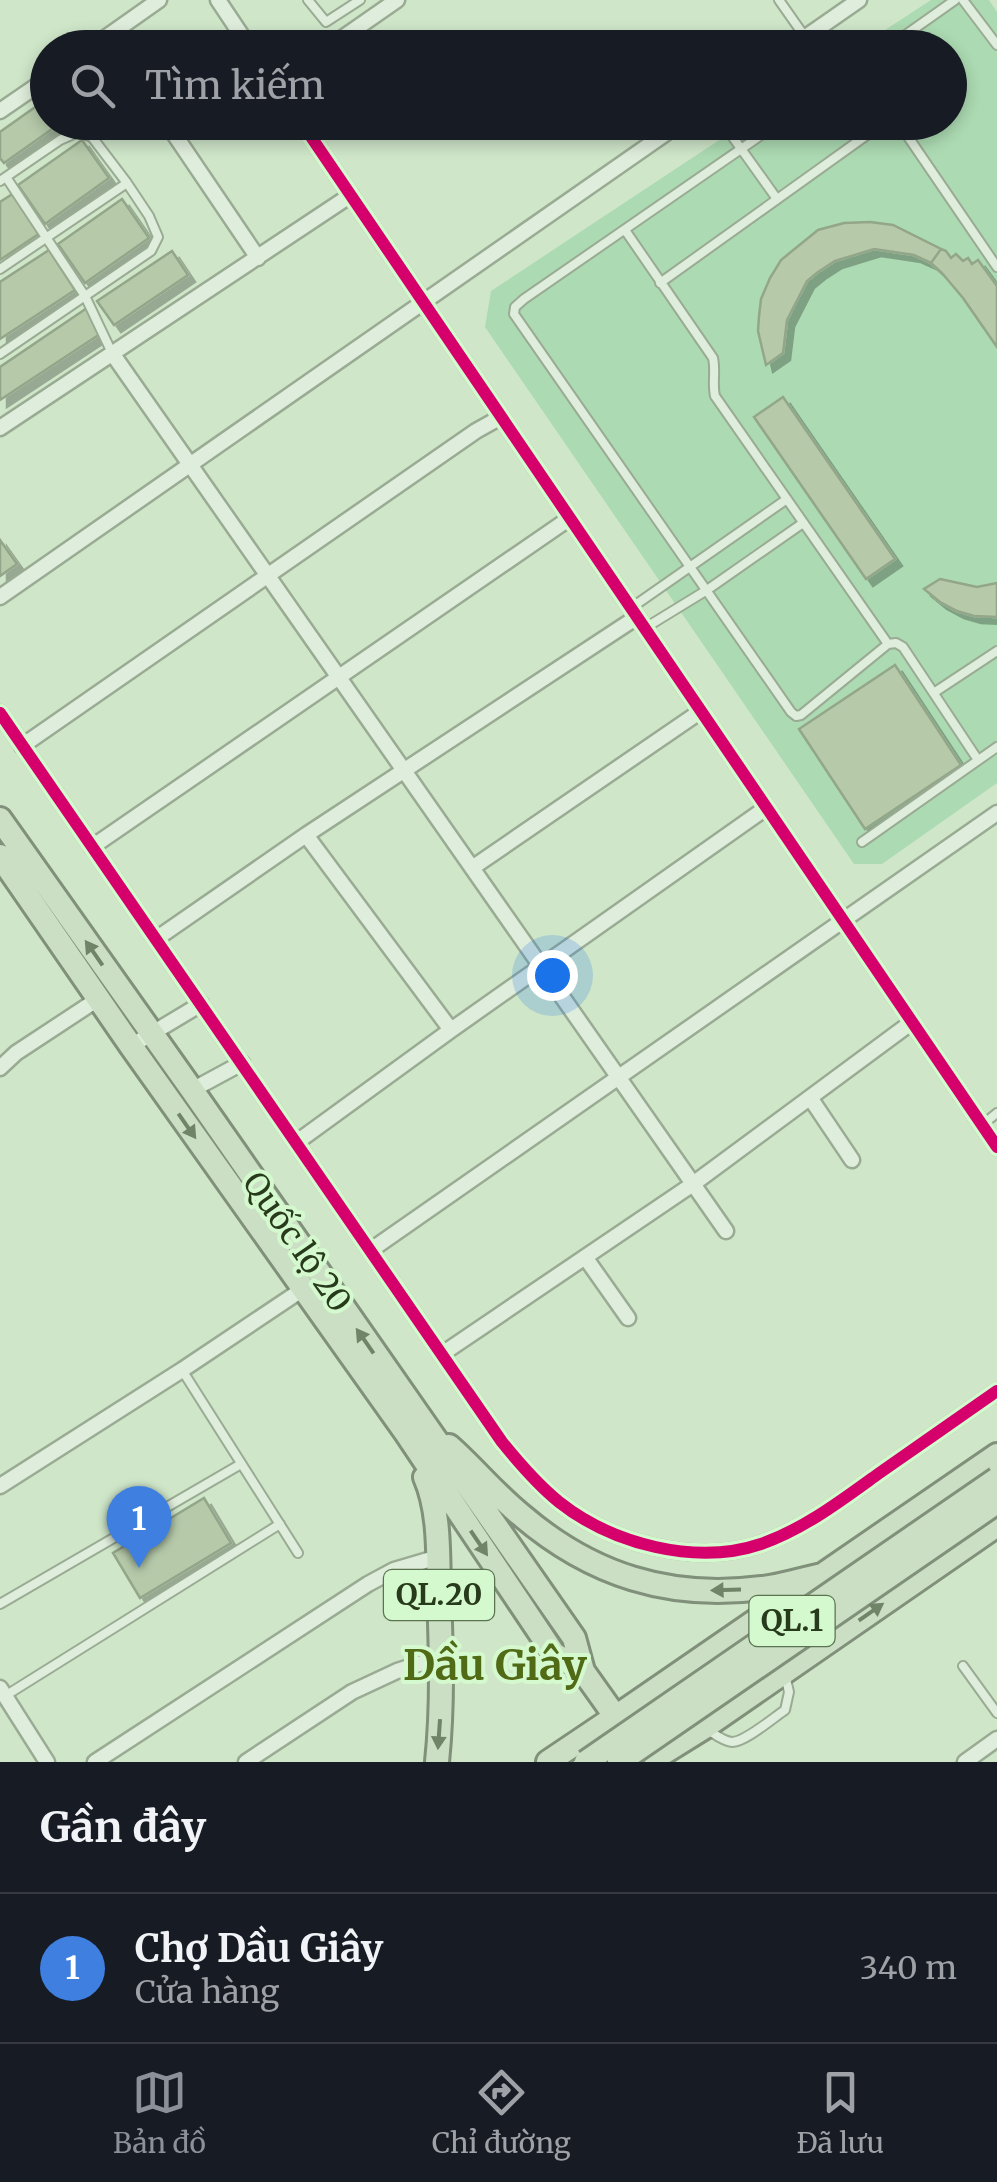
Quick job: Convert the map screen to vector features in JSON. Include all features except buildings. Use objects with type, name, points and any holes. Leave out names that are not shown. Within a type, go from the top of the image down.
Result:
[{"type":"highway","name":"Quốc lộ 20","points":[[0,819],[303,1289],[413,1427]]},
{"type":"highway","name":"Quốc lộ 20","points":[[0,856],[98,999],[192,1090],[413,1427],[554,1654],[583,1670],[616,1716]]},
{"type":"highway","name":"QL.20","points":[[413,1427],[432,1493],[438,1557],[441,1658],[437,1762]]},
{"type":"highway","name":"QL.20","points":[[413,1427],[478,1472],[518,1513],[585,1560],[619,1576],[669,1588],[716,1592],[764,1588],[822,1575]]},
{"type":"highway","name":"QL.1","points":[[548,1762],[997,1456]]},
{"type":"highway","name":"QL.1","points":[[586,1762],[997,1479]]},
{"type":"highway","name":"QL.1","points":[[615,1762],[997,1502]]},
{"type":"highway","name":"QL.1","points":[[653,1760],[997,1525]]},
{"type":"highway","points":[[615,1762],[602,1746],[604,1728],[616,1716],[639,1712],[653,1720],[660,1735],[661,1743],[653,1760]]},
{"type":"street","points":[[125,30],[159,0]]},
{"type":"street","points":[[219,0],[238,30]]},
{"type":"street","points":[[354,30],[398,0]]},
{"type":"street","points":[[815,30],[859,0]]},
{"type":"street","points":[[0,111],[30,90]]},
{"type":"street","points":[[178,140],[258,258]]},
{"type":"street","points":[[313,140],[997,1147]]},
{"type":"street","points":[[0,597],[656,140]]},
{"type":"street","points":[[0,428],[351,196]]},
{"type":"street","points":[[112,352],[726,1231]]},
{"type":"street","points":[[22,746],[501,417]]},
{"type":"street","points":[[92,847],[570,518]]},
{"type":"street","points":[[156,939],[306,835],[637,618]]},
{"type":"street","points":[[472,868],[701,711]]},
{"type":"street","points":[[0,714],[502,1442],[558,1501],[605,1530],[665,1548],[701,1552],[761,1544],[835,1505],[997,1391]]},
{"type":"street","points":[[296,1142],[766,808]]},
{"type":"street","points":[[371,1250],[997,812]]},
{"type":"street","points":[[306,835],[450,1030]]},
{"type":"street","points":[[1,1066],[98,999]]},
{"type":"street","points":[[140,1040],[201,1004]]},
{"type":"street","points":[[442,1354],[693,1184],[912,1022]]},
{"type":"street","points":[[192,1090],[242,1063]]},
{"type":"street","points":[[811,1098],[852,1160]]},
{"type":"street","points":[[585,1256],[628,1318]]},
{"type":"street","points":[[0,1486],[303,1289]]},
{"type":"street","points":[[95,1762],[368,1584],[394,1570],[438,1557]]},
{"type":"street","points":[[246,1762],[352,1692],[397,1671],[441,1658]]},
{"type":"street","points":[[3,1692],[47,1762]]},
{"type":"street","points":[[965,1762],[997,1740]]},
{"type":"lane","points":[[308,0],[326,22],[360,0]]},
{"type":"lane","points":[[779,0],[800,30]]},
{"type":"lane","points":[[914,30],[959,0],[997,45]]},
{"type":"lane","points":[[60,140],[3,179],[86,296],[112,352]]},
{"type":"lane","points":[[0,354],[152,250],[158,237],[128,183],[94,140]]},
{"type":"lane","points":[[735,140],[777,199]]},
{"type":"lane","points":[[756,140],[524,299],[514,314],[796,716],[888,644],[896,642],[904,647],[978,760]]},
{"type":"lane","points":[[660,283],[860,140]]},
{"type":"lane","points":[[910,140],[997,268]]},
{"type":"lane","points":[[0,270],[128,183]]},
{"type":"lane","points":[[625,230],[713,358],[716,396],[888,644]]},
{"type":"lane","points":[[637,618],[690,567],[786,499]]},
{"type":"lane","points":[[637,618],[706,590],[803,523]]},
{"type":"lane","points":[[935,692],[997,651]]},
{"type":"lane","points":[[862,842],[997,748]]},
{"type":"lane","points":[[982,1125],[997,1113]]},
{"type":"lane","points":[[182,1370],[298,1552]]},
{"type":"lane","points":[[0,1604],[242,1464]]},
{"type":"lane","points":[[3,1692],[280,1524]]},
{"type":"lane","points":[[963,1666],[997,1713]]},
{"type":"green space","points":[[931,0],[989,0],[997,12],[997,783],[882,864],[854,864],[485,327],[491,291],[719,140],[967,140],[967,30],[885,30]]},
{"type":"cycle path","points":[[313,140],[997,1147]]},
{"type":"cycle path","points":[[0,713],[502,1442],[544,1488],[580,1517],[629,1540],[682,1551],[709,1553],[761,1544],[822,1513],[997,1391]]},
{"type":"place","name":"Chợ Dầu Giây","points":[[139,1568]]},
{"type":"district","name":"Dầu Giây","points":[[495,1665]]}]
